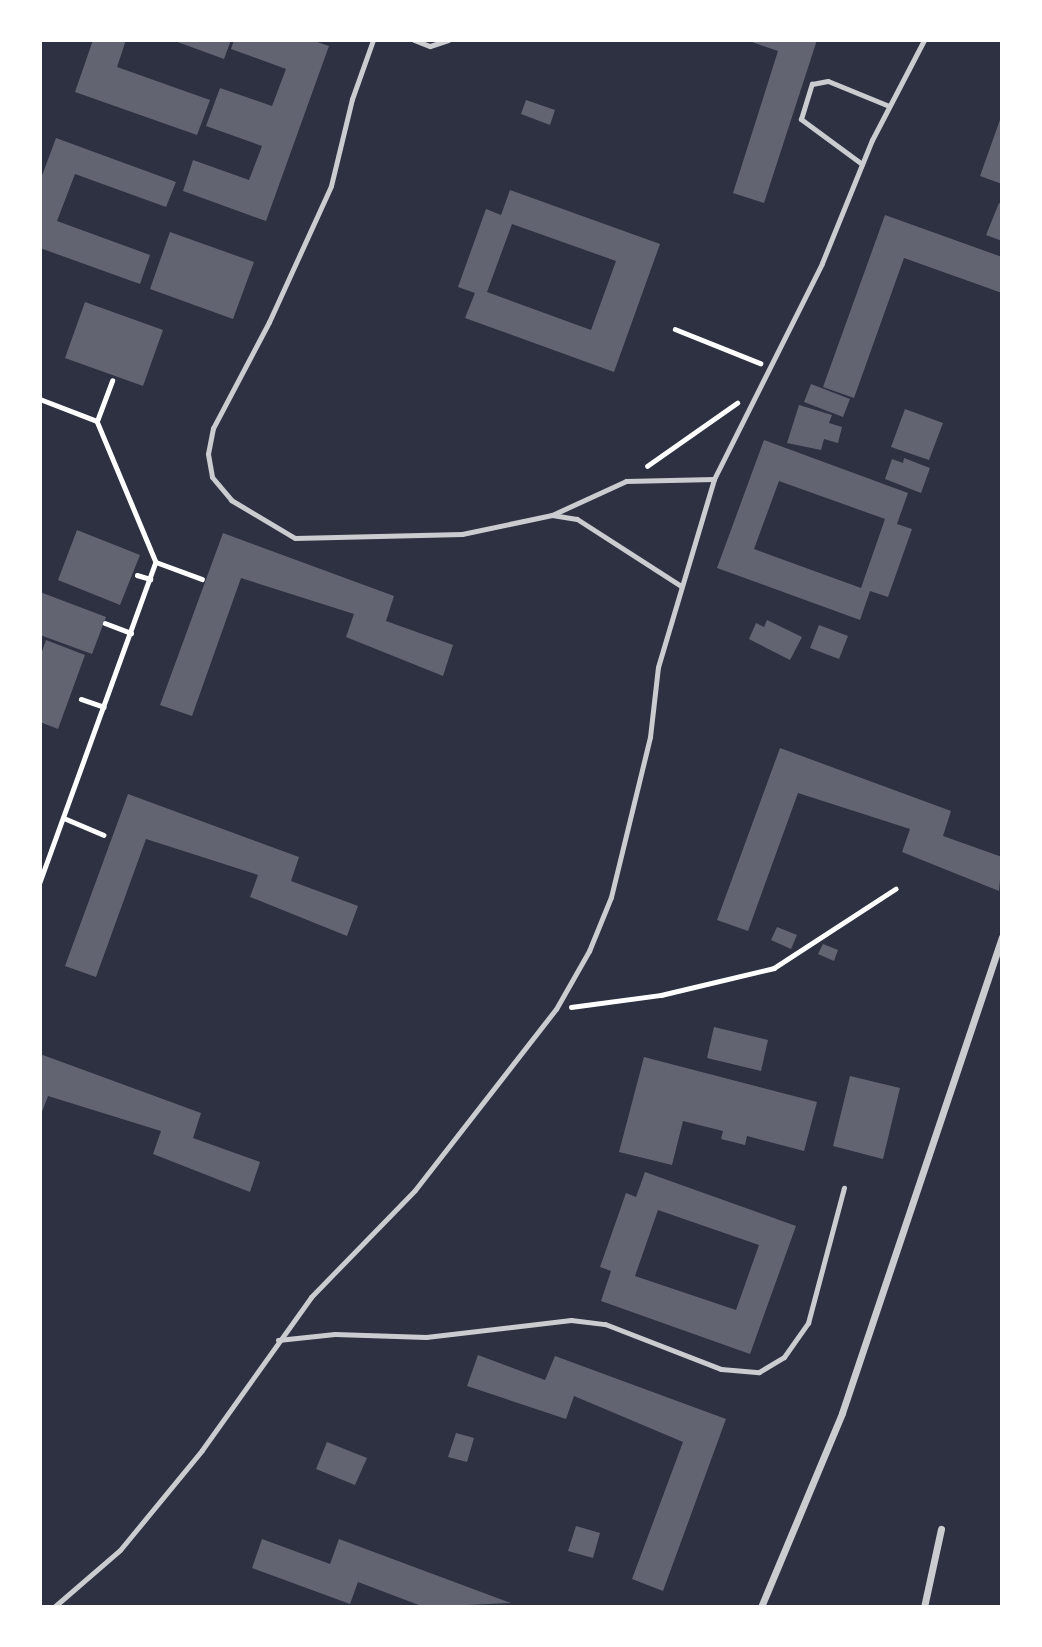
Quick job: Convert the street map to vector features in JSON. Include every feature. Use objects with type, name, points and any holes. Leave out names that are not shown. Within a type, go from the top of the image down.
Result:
[{"type":"street","points":[[761,1607],[842,1413],[1002,937]]},
{"type":"street","points":[[924,1607],[941,1529]]},
{"type":"lane","points":[[373,40],[352,99],[331,186],[269,322],[213,428],[208,454],[212,477],[231,500],[295,538],[462,534],[552,515],[626,481],[715,479]]},
{"type":"lane","points":[[414,40],[430,46],[448,40]]},
{"type":"lane","points":[[54,1607],[120,1550],[202,1450],[278,1340],[356,1247],[415,1191],[556,1009],[589,951],[611,897],[650,737],[658,667],[715,479],[768,365],[822,262],[862,164],[924,40]]},
{"type":"lane","points":[[862,164],[801,119],[812,84],[818,79],[828,81],[890,106]]},
{"type":"lane","points":[[552,515],[577,519],[599,530],[681,586]]},
{"type":"lane","points":[[278,1340],[335,1334],[426,1337],[571,1320],[605,1324],[721,1369],[759,1372],[784,1357],[808,1323],[844,1188]]},
{"type":"path","points":[[675,329],[768,365]]},
{"type":"path","points":[[40,883],[156,562],[97,421],[112,381]]},
{"type":"path","points":[[626,481],[756,390]]},
{"type":"path","points":[[40,399],[97,421]]},
{"type":"path","points":[[156,562],[202,579]]},
{"type":"path","points":[[137,575],[150,579]]},
{"type":"path","points":[[105,623],[131,633]]},
{"type":"path","points":[[81,699],[104,707]]},
{"type":"path","points":[[64,818],[104,835]]},
{"type":"path","points":[[556,1009],[661,995],[774,968],[895,889]]},
{"type":"building","points":[[93,40],[126,40],[117,67],[210,100],[197,135],[75,92]]},
{"type":"building","points":[[172,40],[231,40],[224,59]]},
{"type":"building","points":[[234,40],[311,40],[329,46],[266,221],[183,191],[193,160],[249,180],[262,146],[206,126],[220,88],[272,106],[286,69],[231,49]]},
{"type":"building","points":[[746,40],[817,40],[764,203],[733,193],[778,51]]},
{"type":"building","points":[[526,100],[555,110],[550,125],[521,114]]},
{"type":"building","points":[[1002,117],[1002,184],[980,176]]},
{"type":"building","points":[[56,138],[176,182],[166,207],[75,174],[57,221],[150,255],[140,284],[40,248],[40,181]]},
{"type":"building","points":[[510,190],[660,244],[614,372],[465,318],[475,293],[458,287],[486,209],[501,215]],"holes":[[[512,224],[616,261],[591,330],[487,292]]]},
{"type":"building","points":[[999,203],[1002,204],[1002,241],[986,235]]},
{"type":"building","points":[[885,215],[1002,257],[1002,293],[904,258],[854,398],[823,387]]},
{"type":"building","points":[[170,232],[254,262],[233,319],[150,289]]},
{"type":"building","points":[[85,302],[163,330],[143,386],[65,358]]},
{"type":"building","points":[[811,384],[850,399],[843,417],[804,402]]},
{"type":"building","points":[[799,405],[832,415],[829,423],[842,427],[838,443],[824,439],[821,450],[787,443]]},
{"type":"building","points":[[905,409],[943,423],[929,460],[891,447]]},
{"type":"building","points":[[764,440],[908,493],[897,524],[912,529],[888,597],[870,591],[860,620],[717,568]],"holes":[[[779,481],[885,519],[861,588],[754,549]]]},
{"type":"building","points":[[904,458],[930,468],[921,493],[885,479],[892,459],[903,463]]},
{"type":"building","points":[[77,530],[140,555],[120,605],[58,580]]},
{"type":"building","points":[[223,533],[394,596],[386,621],[453,645],[443,676],[346,637],[354,614],[241,578],[192,716],[160,705]]},
{"type":"building","points":[[40,592],[106,617],[92,654],[40,635]]},
{"type":"building","points":[[767,620],[802,637],[790,660],[749,639],[756,623],[764,627]]},
{"type":"building","points":[[819,625],[848,636],[839,659],[810,648]]},
{"type":"building","points":[[46,640],[85,655],[58,729],[40,722],[40,657]]},
{"type":"building","points":[[780,748],[951,811],[943,836],[1002,857],[999,891],[902,852],[910,829],[798,793],[748,931],[717,920]]},
{"type":"building","points":[[128,794],[299,857],[291,881],[358,906],[347,936],[250,897],[258,875],[146,839],[96,977],[65,966]]},
{"type":"building","points":[[777,927],[797,935],[791,949],[771,940]]},
{"type":"building","points":[[823,944],[838,950],[834,961],[818,954]]},
{"type":"building","points":[[714,1027],[768,1040],[761,1071],[707,1058]]},
{"type":"building","points":[[40,1054],[201,1113],[193,1138],[260,1162],[250,1192],[153,1154],[161,1131],[48,1096],[40,1117]]},
{"type":"building","points":[[644,1057],[817,1102],[804,1151],[747,1136],[745,1145],[721,1139],[723,1131],[683,1121],[672,1165],[619,1152]]},
{"type":"building","points":[[850,1076],[900,1088],[883,1159],[833,1146]]},
{"type":"building","points":[[645,1172],[796,1226],[750,1354],[601,1301],[611,1271],[600,1267],[626,1193],[636,1197]],"holes":[[[658,1210],[759,1245],[736,1310],[635,1276]]]},
{"type":"building","points":[[478,1355],[545,1380],[555,1356],[726,1419],[663,1591],[632,1579],[683,1442],[574,1396],[566,1419],[467,1386]]},
{"type":"building","points":[[456,1433],[474,1438],[467,1462],[448,1457]]},
{"type":"building","points":[[327,1442],[367,1458],[355,1485],[316,1469]]},
{"type":"building","points":[[576,1526],[600,1533],[593,1558],[568,1551]]},
{"type":"building","points":[[262,1539],[330,1564],[339,1539],[511,1603],[424,1607],[358,1582],[350,1604],[252,1568]]}]
